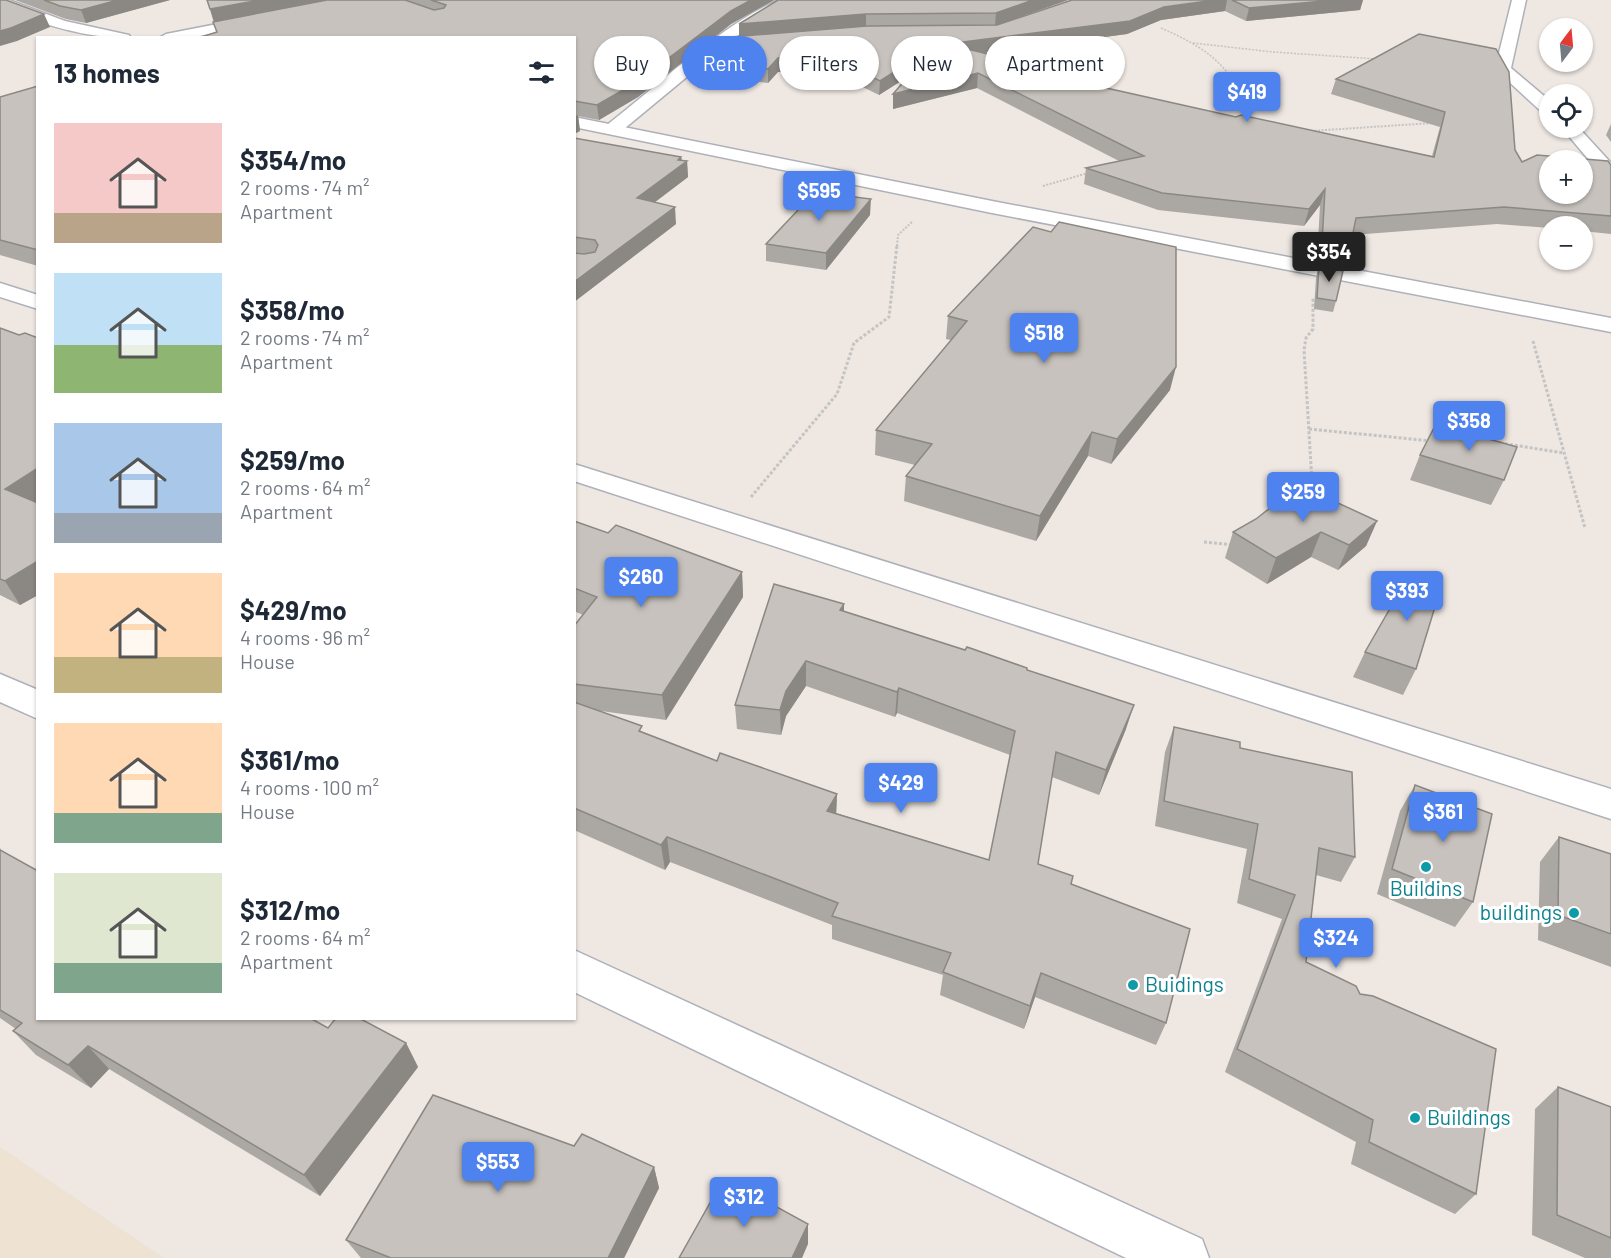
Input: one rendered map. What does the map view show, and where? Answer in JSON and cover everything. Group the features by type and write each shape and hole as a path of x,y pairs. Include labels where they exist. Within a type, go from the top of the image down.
{"street":[{"path":"730,36 759,14 789,0"},
{"path":"1520,0 1503,69 1539,100"},
{"path":"0,1 64,25 115,36"},
{"path":"175,36 276,16"},
{"path":"613,129 682,74"},
{"path":"576,122 941,197 1611,326"},
{"path":"1579,138 1611,174"},
{"path":"0,290 36,301"},
{"path":"576,473 1611,804"},
{"path":"0,687 36,705"},
{"path":"576,971 1183,1258"}],"path":[{"path":"1161,28 1193,42 1210,54 1233,77 1243,99 1245,121"},
{"path":"1193,42 1273,52 1380,60"},
{"path":"1308,132 1441,123"},
{"path":"992,207 1009,197 1089,173"},
{"path":"730,522 837,394 854,344 890,316 898,235 941,197"},
{"path":"1295,496 1312,482 1304,350 1306,338 1313,329 1314,308 1310,267"},
{"path":"1524,309 1585,528"},
{"path":"1309,429 1438,441"},
{"path":"1496,443 1564,453"},
{"path":"1204,542 1235,545"}],"shaded area":[{"path":"0,1147 164,1258 0,1258"}],"building":[{"path":"0,0 6,0 44,14 0,31"},
{"path":"44,0 118,0 81,10"},
{"path":"207,0 261,0 210,9"},
{"path":"327,0 405,0 434,10 444,8 446,5 431,0 751,0 731,11 698,36 682,36 682,48 670,57 670,36 594,36 594,90 623,90 597,105 576,101 576,36 204,36 217,32 213,22"},
{"path":"778,0 1033,0 996,13 866,14 739,24"},
{"path":"1072,0 1215,0 1164,7 1130,21 1011,36 985,36 985,39 973,41 973,36 891,36 891,74 880,81 879,36 779,36 779,58 768,69 767,36 744,36 867,26 997,25"},
{"path":"1232,0 1334,0 1249,8"},
{"path":"1419,34 1496,49 1509,72 1515,150 1522,162 1539,155 1539,204 1593,204 1593,160 1608,161 1611,165 1611,216 1504,207 1356,218 1350,248 1322,243 1325,189 1309,209 1162,193 1086,168 1144,156 1012,90 1115,90 1434,157 1445,112 1336,79"},
{"path":"973,50 985,53 985,76 978,73 973,74"},
{"path":"36,87 36,249 0,240 0,97"},
{"path":"896,90 909,90 893,94"},
{"path":"576,138 681,157 678,160 687,161 637,198 675,207 576,281 576,253 595,252 598,245 595,240 576,237"},
{"path":"815,192 871,199 826,253 766,244"},
{"path":"1059,222 1176,247 1176,367 1117,439 1092,432 1040,516 906,476 932,444 876,430 967,321 948,316 1033,227 1051,232"},
{"path":"1319,266 1343,271 1336,301 1317,298"},
{"path":"0,328 19,335 25,333 36,337 36,469 5,489 36,502 36,562 5,581 0,579"},
{"path":"1436,424 1517,447 1504,480 1420,455"},
{"path":"1299,485 1377,521 1349,545 1321,532 1276,558 1233,532 1256,519"},
{"path":"576,522 608,533 616,525 742,572 662,695 576,684 576,623 597,597 576,589"},
{"path":"1411,572 1442,584 1416,669 1365,652"},
{"path":"774,584 844,604 840,610 965,650 967,647 1027,668 1027,670 1134,705 1106,770 1056,752 1038,864 1073,876 1071,884 1190,929 1166,1023 1041,973 1030,1006 943,972 951,953 832,916 838,903 667,837 661,845 576,809 576,703 642,726 639,731 717,761 720,753 837,794 827,811 989,860 1015,731 899,688 897,692 806,661 786,691 780,710 735,705"},
{"path":"1174,727 1240,742 1240,748 1352,772 1355,857 1319,848 1306,962 1356,986 1360,994 1373,996 1496,1049 1476,1194 1369,1142 1373,1120 1237,1049 1295,895 1249,879 1258,824 1164,801"},
{"path":"1415,785 1492,814 1473,902 1392,869"},
{"path":"1559,837 1611,854 1611,934 1558,915"},
{"path":"0,850 36,870 36,1020 314,1020 328,1028 334,1020 363,1020 406,1043 304,1175 88,1046 68,1065 13,1031 22,1023 0,1010"},
{"path":"1558,1087 1611,1107 1611,1238 1557,1215"},
{"path":"433,1095 574,1146 582,1134 654,1167 608,1258 391,1258 346,1240"},
{"path":"724,1178 808,1224 792,1258 679,1258"}],"place":[{"name":"Buildins","path":"1426,867"},
{"name":"buildings","path":"1574,913"},
{"name":"Buidings","path":"1133,985"},
{"name":"Buildings","path":"1415,1118"}]}
